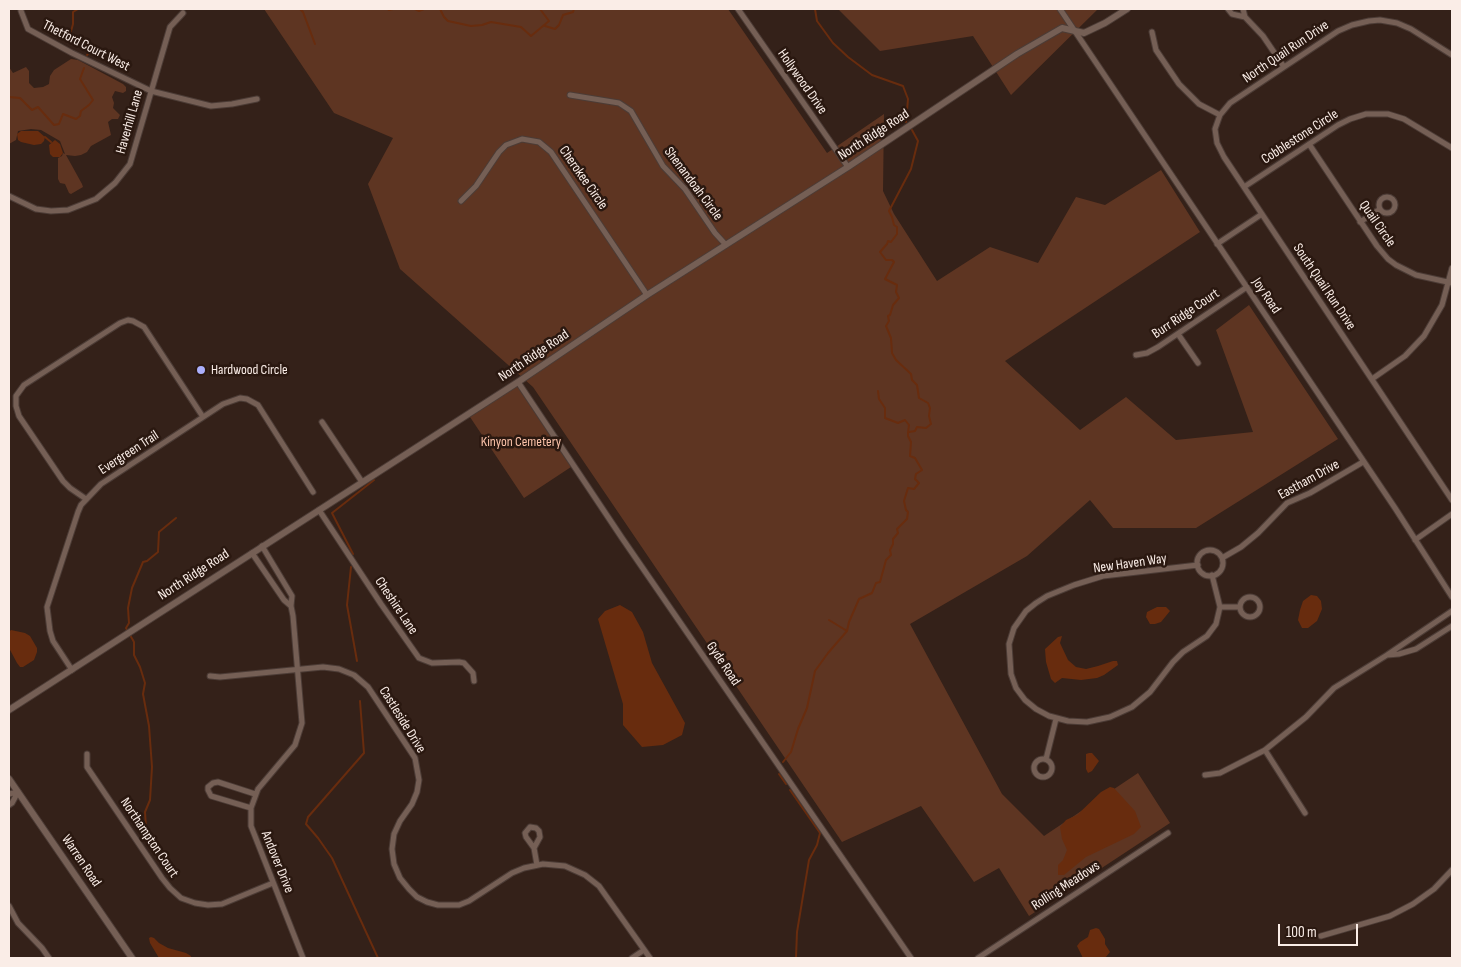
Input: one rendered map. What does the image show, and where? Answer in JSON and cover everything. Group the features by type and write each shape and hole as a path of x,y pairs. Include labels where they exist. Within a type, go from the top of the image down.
{"street":[{"name":"Hollywood Drive","path":"738,9 848,167"},
{"name":"Joy Road","path":"1060,9 1452,597"},
{"name":"North Ridge Road","path":"9,710 518,382 647,296 848,167 1017,54 1062,28 1075,32 1084,32 1094,29 1127,9"},
{"path":"1228,9 1232,14 1245,17"},
{"path":"1243,9 1245,17 1263,36 1284,67"},
{"name":"Thetford Court West","path":"21,11 28,29 151,92 211,106 257,99"},
{"name":"Haverhill Lane","path":"9,196 26,205 51,211 76,208 96,199 115,183 130,164 170,27 183,13"},
{"name":"North Quail Run Drive","path":"1220,115 1230,103 1344,28 1369,21 1388,21 1403,26 1452,56"},
{"path":"1152,32 1156,50 1186,93 1199,104 1220,115"},
{"name":"Shenandoah Circle","path":"570,95 619,103 630,111 663,166 685,189 715,233 726,245"},
{"name":"Cobblestone Circle","path":"1244,187 1350,119 1366,114 1396,116 1410,121 1452,148"},
{"name":"South Quail Run Drive","path":"1220,115 1215,129 1217,144 1452,500"},
{"name":"Cherokee Circle","path":"461,201 476,186 499,152 506,145 522,139 539,142 551,152 647,296"},
{"name":"Quail Circle","path":"1309,144 1380,251 1396,266 1416,275 1451,283"},
{"path":"1360,222 1380,209"},
{"path":"1217,244 1262,214"},
{"path":"1372,379 1405,356 1424,336 1439,312 1451,283 1452,268"},
{"name":"Burr Ridge Court","path":"1136,355 1147,353 1247,287"},
{"path":"86,499 63,481 19,416 16,396 24,385 120,323 133,321 144,328 204,417"},
{"path":"1178,334 1198,363"},
{"name":"Gyde Road","path":"518,382 617,531 911,958"},
{"name":"Evergreen Trail","path":"72,670 53,641 47,607 78,512 86,499 101,484 229,401 240,398 252,401 258,405 313,492"},
{"path":"322,422 362,482"},
{"name":"Eastham Drive","path":"1222,558 1241,547 1258,533 1286,503 1310,493 1363,462"},
{"name":"Cheshire Lane","path":"319,510 352,562 419,658 432,663 464,663 473,673 474,681"},
{"path":"1415,540 1452,514"},
{"name":"Andover Drive","path":"262,546 292,596 291,606 294,616 302,723 295,745 255,794 250,818 252,832 303,958"},
{"path":"1209,550 1219,553 1222,558 1223,562 1220,571 1212,575 1203,573 1198,565 1200,555 1209,550"},
{"path":"252,553 284,600 291,606"},
{"name":"New Haven Way","path":"1056,719 1036,709 1025,700 1016,688 1011,674 1009,644 1014,628 1026,611 1048,596 1103,576 1198,565"},
{"path":"1046,759 1056,719 1087,722 1110,717 1132,707 1150,692 1178,657 1207,636 1216,624 1220,607 1212,575"},
{"path":"1220,607 1240,608"},
{"path":"1205,775 1220,773 1265,750 1306,717 1334,688 1452,611"},
{"path":"1387,655 1416,650 1452,626"},
{"name":"Castleside Drive","path":"210,676 220,677 331,667 347,672 362,681 368,687 415,758 419,780 417,792 394,834 392,849 394,864 400,878 417,897 438,905 459,905 474,898 512,873 537,864 565,866 579,871 592,880 606,894 650,958"},
{"path":"1265,750 1305,813"},
{"name":"Northampton Court","path":"86,754 87,767 92,775 162,878 182,898 208,905 222,904 273,883"},
{"name":"Warren Road","path":"9,779 132,958"},
{"path":"251,808 211,796 208,787 218,782 255,794"},
{"path":"9,794 18,792"},
{"path":"9,805 18,792"},
{"name":"Rolling Meadows","path":"978,958 1168,834"},
{"path":"534,848 537,864"},
{"path":"1321,936 1390,916 1413,904 1434,889 1452,870"},
{"path":"9,906 18,924 42,948 48,958"},
{"path":"632,958 644,950"}],"green space":[{"path":"264,9 728,9 827,153 884,114 883,191 894,214 937,281 990,247 1038,263 1076,197 1105,205 1161,170 1200,232 1005,361 1080,430 1126,397 1176,440 1253,432 1216,330 1249,305 1338,439 1196,528 1113,528 1090,500 1027,556 910,624 1002,794 1044,836 1138,773 1170,823 1029,916 999,868 974,882 921,806 842,842 533,387 400,269 368,184 393,138 334,113"},
{"path":"838,9 1098,9 1011,95 973,36 880,51"},
{"path":"71,59 78,60 123,84 126,87 126,91 123,93 115,91 112,97 113,108 120,115 118,119 112,119 108,122 111,135 91,146 87,152 81,155 66,155 83,187 71,194 65,184 60,183 58,179 58,158 63,153 65,154 60,141 41,130 31,129 18,131 16,140 9,144 9,67 13,73 26,67 29,71 29,83 34,88 43,87 49,84 50,76 54,70"},
{"name":"Kinyon Cemetery","path":"517,386 571,467 524,498 470,417"}],"shaded area":[{"path":"21,131 38,131 45,137 44,141 41,144 34,145 21,142 18,140 17,134"},
{"path":"55,140 60,144 63,153 60,157 53,157 50,154 49,145"},
{"path":"1311,595 1317,596 1321,601 1322,609 1317,621 1308,628 1302,628 1298,620 1300,610 1303,601"},
{"path":"620,605 632,612 643,632 652,663 685,723 682,735 663,745 642,747 623,725 623,704 598,619 605,611"},
{"path":"1157,607 1166,607 1170,611 1161,622 1150,624 1146,617 1147,612"},
{"path":"11,630 30,636 37,648 34,660 23,667 20,667 17,663 9,648 9,632"},
{"path":"1062,636 1060,643 1068,660 1076,667 1086,669 1113,661 1117,661 1118,665 1097,678 1081,680 1062,678 1055,683 1051,679 1046,662 1045,649 1058,637"},
{"path":"1092,753 1099,761 1092,771 1088,773 1086,769 1086,754"},
{"path":"1110,787 1114,788 1135,811 1141,827 1134,834 1086,857 1064,875 1058,875 1058,865 1063,860 1067,850 1062,839 1060,827 1066,820 1077,815 1101,792"},
{"path":"1099,929 1105,939 1105,944 1110,952 1105,958 1083,958 1077,946 1088,937 1090,930"},
{"path":"151,937 168,948 186,953 191,958 159,958 150,943 149,938"}],"waterway":[{"path":"78,9 73,12 73,24 70,35 76,42 89,50 87,55"},
{"path":"300,9 303,12 315,44"},
{"path":"388,9 393,9"},
{"path":"415,9 419,11 424,9"},
{"path":"440,9 448,21 471,26 491,22 521,27 531,36 549,21 540,9"},
{"path":"545,26 555,29 563,15 573,12 574,9"},
{"path":"815,9 817,21 833,43 848,57 872,75 903,86 908,99 906,122"},
{"path":"9,97 20,98 32,110 38,107 54,125 59,124 63,114 76,119 80,116 81,111 93,100 80,79 84,68"},
{"path":"909,432 915,431 917,427 926,428 931,424 930,408 928,403 919,398 917,385 912,380 911,374 896,360 892,353 891,338 886,326 893,305 899,298 896,292 897,285 885,279 894,262 886,260 880,252 888,241 891,242 897,234 897,227 894,225 889,211 911,169 918,141 912,130"},
{"path":"45,137 51,142"},
{"path":"878,391 879,399 885,408 885,418 898,423 905,420 909,425 908,433"},
{"path":"783,762 791,752 807,708 815,671 847,631 859,599 872,593 876,583 880,582 886,560 891,555 890,550 893,539 898,533 897,529 907,519 908,512 904,501 908,488 914,489 919,483 915,479 916,474 922,470 915,458 910,456 911,442 908,433"},
{"path":"353,554 332,513 374,480"},
{"path":"146,827 145,812 150,800 152,767 149,726 143,694 145,683 134,655 134,642 126,628 129,623 128,608 132,588 143,562 158,552 159,532 176,518"},
{"path":"351,567 347,605 357,661"},
{"path":"829,620 847,631"},
{"path":"360,701 364,753 308,817 306,824 332,858 378,958"},
{"path":"779,774 786,784"},
{"path":"790,790 820,833 817,845 809,860 797,932 796,958"}],"place":[{"name":"Hardwood Circle","path":"201,370"}]}
